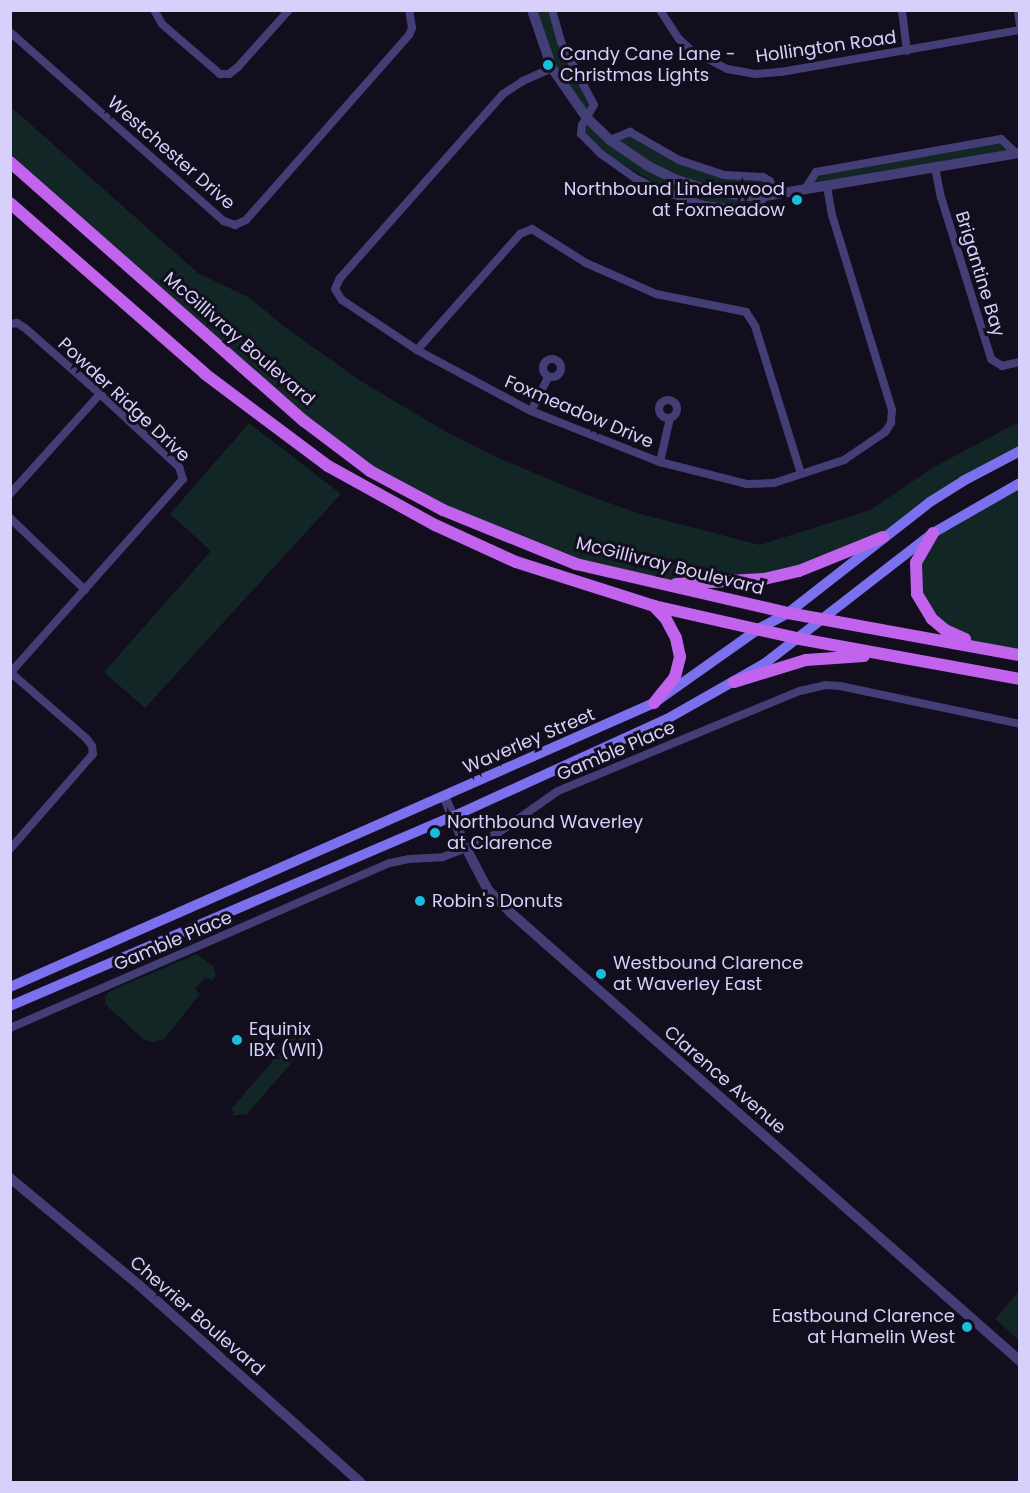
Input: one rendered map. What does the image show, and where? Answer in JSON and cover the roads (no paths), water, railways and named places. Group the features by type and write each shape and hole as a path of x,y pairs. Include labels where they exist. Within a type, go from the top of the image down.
{"main road":[{"name":"McGillivray Boulevard","path":"10,162 304,421 370,471 443,510 576,564 788,613 826,618 1016,654"},
{"name":"McGillivray Boulevard","path":"10,203 205,374 328,466 435,525 516,562 654,606 760,628 800,639 1020,679"},
{"name":"Waverley Street","path":"10,987 654,703 760,628 788,613 883,537 963,481 1020,451"},
{"name":"Waverley Street","path":"10,1006 452,817 667,719 734,682 800,639 933,533 1020,483"},
{"path":"933,533 921,551 915,568 914,583 922,607 932,619 957,637 1016,654"},
{"path":"660,584 764,579 808,567 883,537"},
{"path":"654,606 666,619 676,638 680,657 675,677 654,703"},
{"path":"734,682 806,660 892,656"}],"street":[{"path":"154,10 162,24 220,74 229,74 238,67 288,10"},
{"name":"Westchester Drive","path":"10,32 224,221 235,225 246,220 409,35 412,28 409,10"},
{"path":"532,10 552,68 586,117 610,140 648,166 677,180 708,190 741,196 769,195 1018,153"},
{"path":"552,10 561,42 592,95 594,105 582,125 584,139 635,178 657,189 704,205 750,211 756,210 769,195 770,181 763,177 724,175 679,160 630,132 610,140"},
{"name":"Hollington Road","path":"660,10 679,39 692,51 708,61 742,73 781,72 907,51 1020,28"},
{"path":"1018,10 1020,28"},
{"path":"902,11 907,51"},
{"name":"Foxmeadow Drive","path":"552,68 523,81 503,94 336,283 335,289 342,300 417,350 531,411 660,462 747,484 774,483 844,460 885,432 891,423 892,410 832,215 827,186"},
{"path":"805,189 816,172 1001,139 1018,153"},
{"name":"Brigantine Bay","path":"935,167 941,197 991,359 1002,366 1020,362"},
{"path":"417,350 520,234 532,229 586,263 647,290 707,306 746,312 755,326 801,474"},
{"name":"Powder Ridge Drive","path":"10,324 16,323 25,328 100,394 179,467 183,479 86,590"},
{"path":"531,411 548,377"},
{"path":"10,495 100,394"},
{"path":"660,462 670,418"},
{"path":"10,518 86,590 11,672 86,738 92,746 93,754 10,849"},
{"name":"Gamble Place","path":"10,1028 390,863 409,859 443,857 466,848 498,833 558,791 812,688 840,686 1020,724"},
{"name":"Clarence Avenue","path":"444,796 466,848 488,890 511,913 1020,1362"},
{"name":"Chevrier Boulevard","path":"10,1178 140,1286 358,1482"}],"place":[{"name":"Candy Cane Lane - Christmas Lights","path":"548,65"},
{"name":"Northbound Lindenwood at Foxmeadow","path":"797,200"},
{"name":"Northbound Waverley at Clarence","path":"435,833"},
{"name":"Robin's Donuts","path":"420,901"},
{"name":"Westbound Clarence at Waverley East","path":"601,974"},
{"name":"Equinix IBX (WI1)","path":"237,1040"},
{"name":"Eastbound Clarence at Hamelin West","path":"967,1327"}]}
